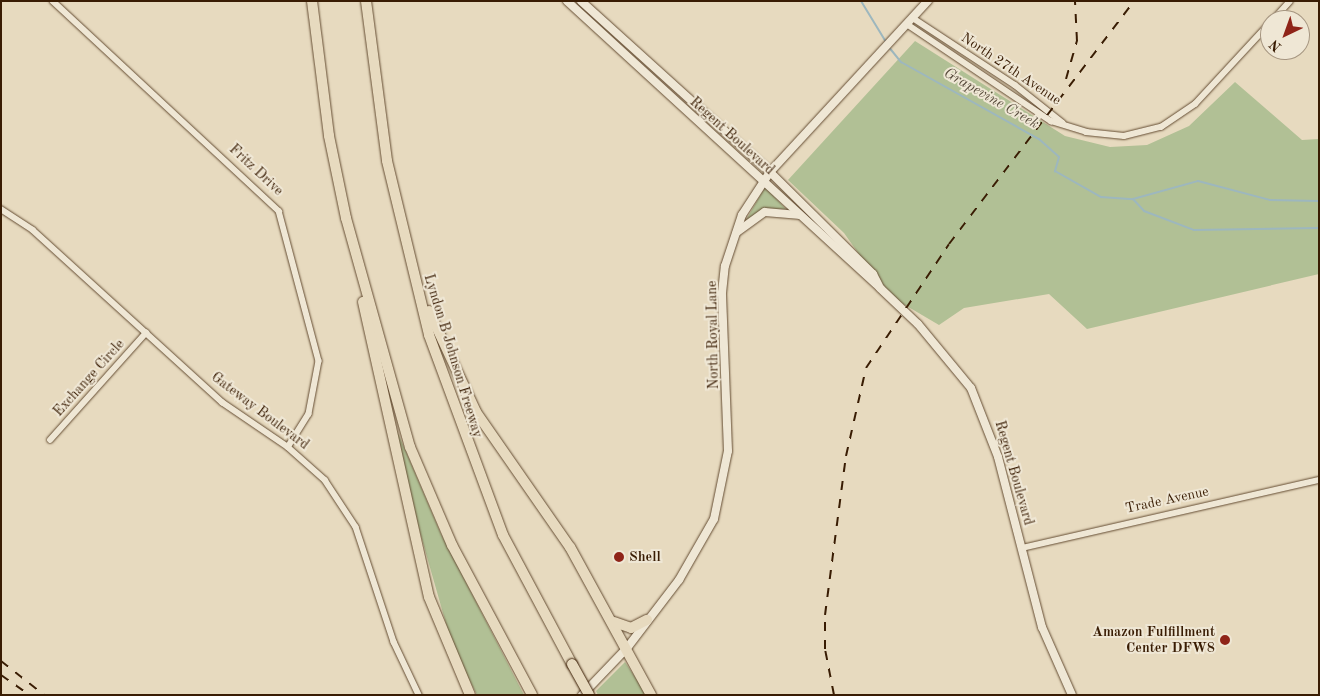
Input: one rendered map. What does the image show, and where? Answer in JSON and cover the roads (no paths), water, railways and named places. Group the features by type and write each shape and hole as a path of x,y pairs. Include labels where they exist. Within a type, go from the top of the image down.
{"highway":[{"name":"Lyndon B Johnson Freeway","path":"366,1 373,70 399,220 429,335 482,488 526,580 589,695"},
{"path":"312,4 346,218 429,597 470,695"},
{"path":"346,218 410,447 452,545 532,695"},
{"path":"399,220 455,374 485,426 570,547 611,618 651,695"},
{"path":"611,618 624,628 647,620"}],"street":[{"name":"Fritz Drive","path":"53,1 279,211 319,361 309,414 288,447"},
{"name":"Regent Boulevard","path":"567,1 918,324 971,388 988,424 1042,627 1072,695"},
{"name":"Regent Boulevard","path":"581,1 770,172 873,274 880,288"},
{"name":"North Royal Lane","path":"582,695 627,648 678,580 714,519 726,469 722,293 734,235 762,180 928,1"},
{"name":"North 27th Avenue","path":"913,18 1015,85 1063,123"},
{"name":"North 27th Avenue","path":"907,24 1051,121 1063,123"},
{"path":"1063,123 1086,132 1112,136 1161,127 1196,104 1260,34"},
{"path":"1010,93 1015,85"},
{"name":"Gateway Boulevard","path":"1,209 33,230 222,402 288,447 324,480 356,527 394,642 419,695"},
{"path":"734,235 765,212 800,216"},
{"name":"Exchange Circle","path":"50,440 146,333"},
{"name":"Trade Avenue","path":"1022,548 1319,480"}],"waterway":[{"name":"Grapevine Creek","path":"861,1 886,42"},
{"name":"Grapevine Creek","path":"888,46 901,62 1039,139 1059,157 1055,171 1101,197 1133,199 1198,181 1270,200 1319,201"},
{"path":"1133,199 1144,211 1194,230 1319,228"}],"railway":[{"path":"1066,79 1077,41 1075,1"},
{"path":"834,695 825,649 825,615 846,456 866,368 949,244 1134,1"},
{"path":"1,661 44,695"},
{"path":"1,675 30,695"}],"place":[{"name":"Shell","path":"619,557"},
{"name":"Amazon Fulfillment Center DFW8","path":"1225,640"}]}
